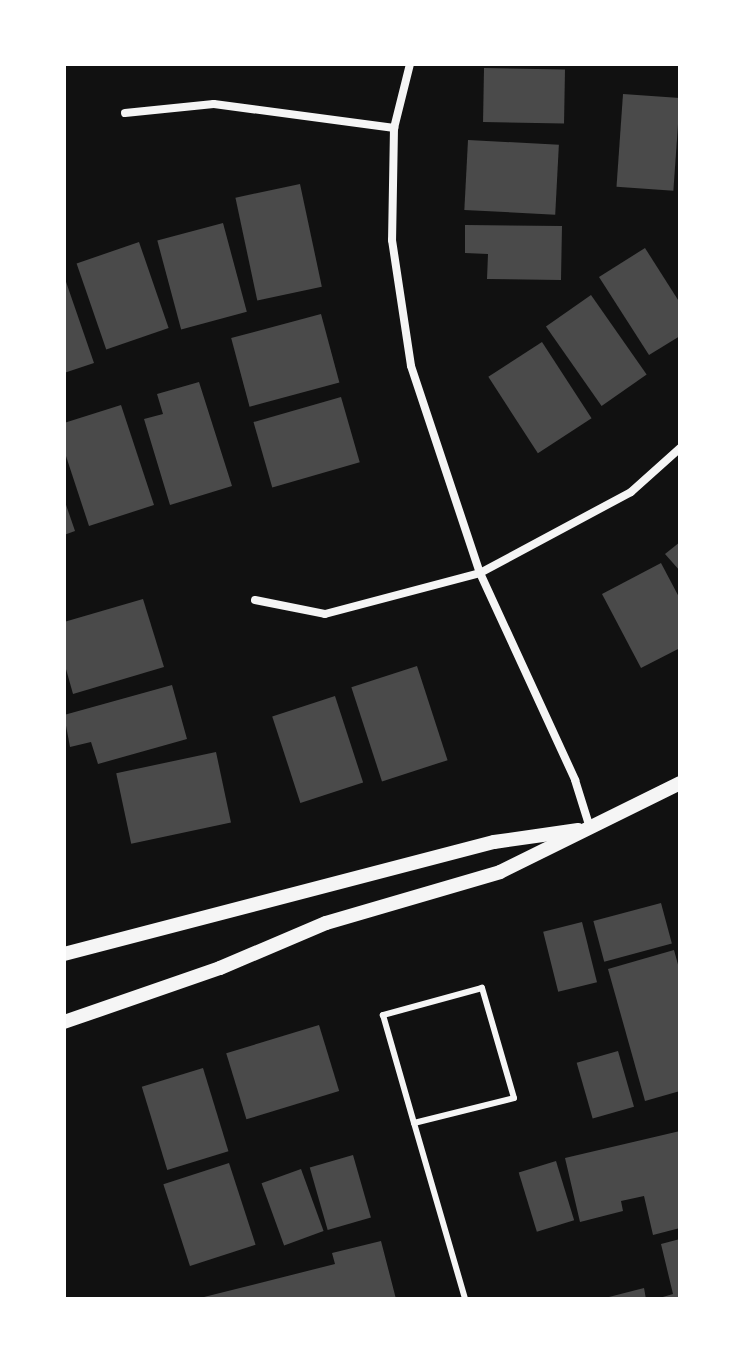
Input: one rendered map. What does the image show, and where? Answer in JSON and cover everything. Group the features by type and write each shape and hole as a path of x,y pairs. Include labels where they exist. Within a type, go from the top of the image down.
{"street":[{"path":"410,64 394,128 392,240 411,366 480,573 575,780 590,828"},
{"path":"125,113 214,104 394,128"},
{"path":"255,600 325,614 480,573 631,492 680,448"},
{"path":"64,1022 220,968 326,923 500,872 680,783"},
{"path":"64,954 494,842 590,828"}],"lane":[{"path":"414,1123 514,1098 482,988 383,1015 414,1123 465,1299"}],"building":[{"path":"484,68 565,69 564,123 483,122"},
{"path":"623,94 680,98 673,191 617,187"},
{"path":"468,140 559,145 555,215 464,210"},
{"path":"300,184 322,287 257,300 235,198"},
{"path":"223,223 247,312 181,329 157,241"},
{"path":"465,225 562,226 561,280 487,279 488,254 465,253"},
{"path":"139,242 169,328 106,350 77,263"},
{"path":"645,248 680,303 680,336 649,355 599,277"},
{"path":"64,276 94,363 64,373"},
{"path":"591,295 647,374 602,406 546,327"},
{"path":"321,314 339,383 250,407 231,338"},
{"path":"542,342 592,418 538,453 488,377"},
{"path":"199,382 232,486 170,505 144,419 163,414 157,394"},
{"path":"341,397 360,462 272,487 254,422"},
{"path":"121,405 154,505 89,526 64,450 64,423"},
{"path":"64,499 75,531 64,535"},
{"path":"680,542 680,571 665,554"},
{"path":"661,563 680,599 680,648 641,668 602,594"},
{"path":"143,599 164,667 73,694 64,662 64,622"},
{"path":"417,666 448,760 382,781 351,687"},
{"path":"172,685 187,739 98,764 91,742 70,747 64,715"},
{"path":"335,696 363,783 300,803 272,716"},
{"path":"216,752 231,822 131,844 116,773"},
{"path":"661,903 672,944 604,962 593,921"},
{"path":"582,922 597,982 558,992 543,932"},
{"path":"674,950 680,972 680,1091 645,1101 608,969"},
{"path":"319,1025 339,1091 246,1119 226,1053"},
{"path":"618,1051 634,1107 593,1119 577,1063"},
{"path":"203,1068 228,1151 167,1170 142,1087"},
{"path":"680,1131 680,1228 653,1235 644,1196 621,1201 623,1211 580,1222 565,1158"},
{"path":"353,1155 371,1217 328,1230 310,1167"},
{"path":"556,1161 574,1220 537,1232 519,1172"},
{"path":"229,1163 256,1245 190,1266 163,1184"},
{"path":"301,1169 324,1231 284,1245 262,1183"},
{"path":"680,1239 680,1299 656,1299 673,1294 661,1244"},
{"path":"381,1241 396,1299 196,1299 335,1264 332,1253"},
{"path":"644,1288 646,1299 605,1299 605,1298"}]}
